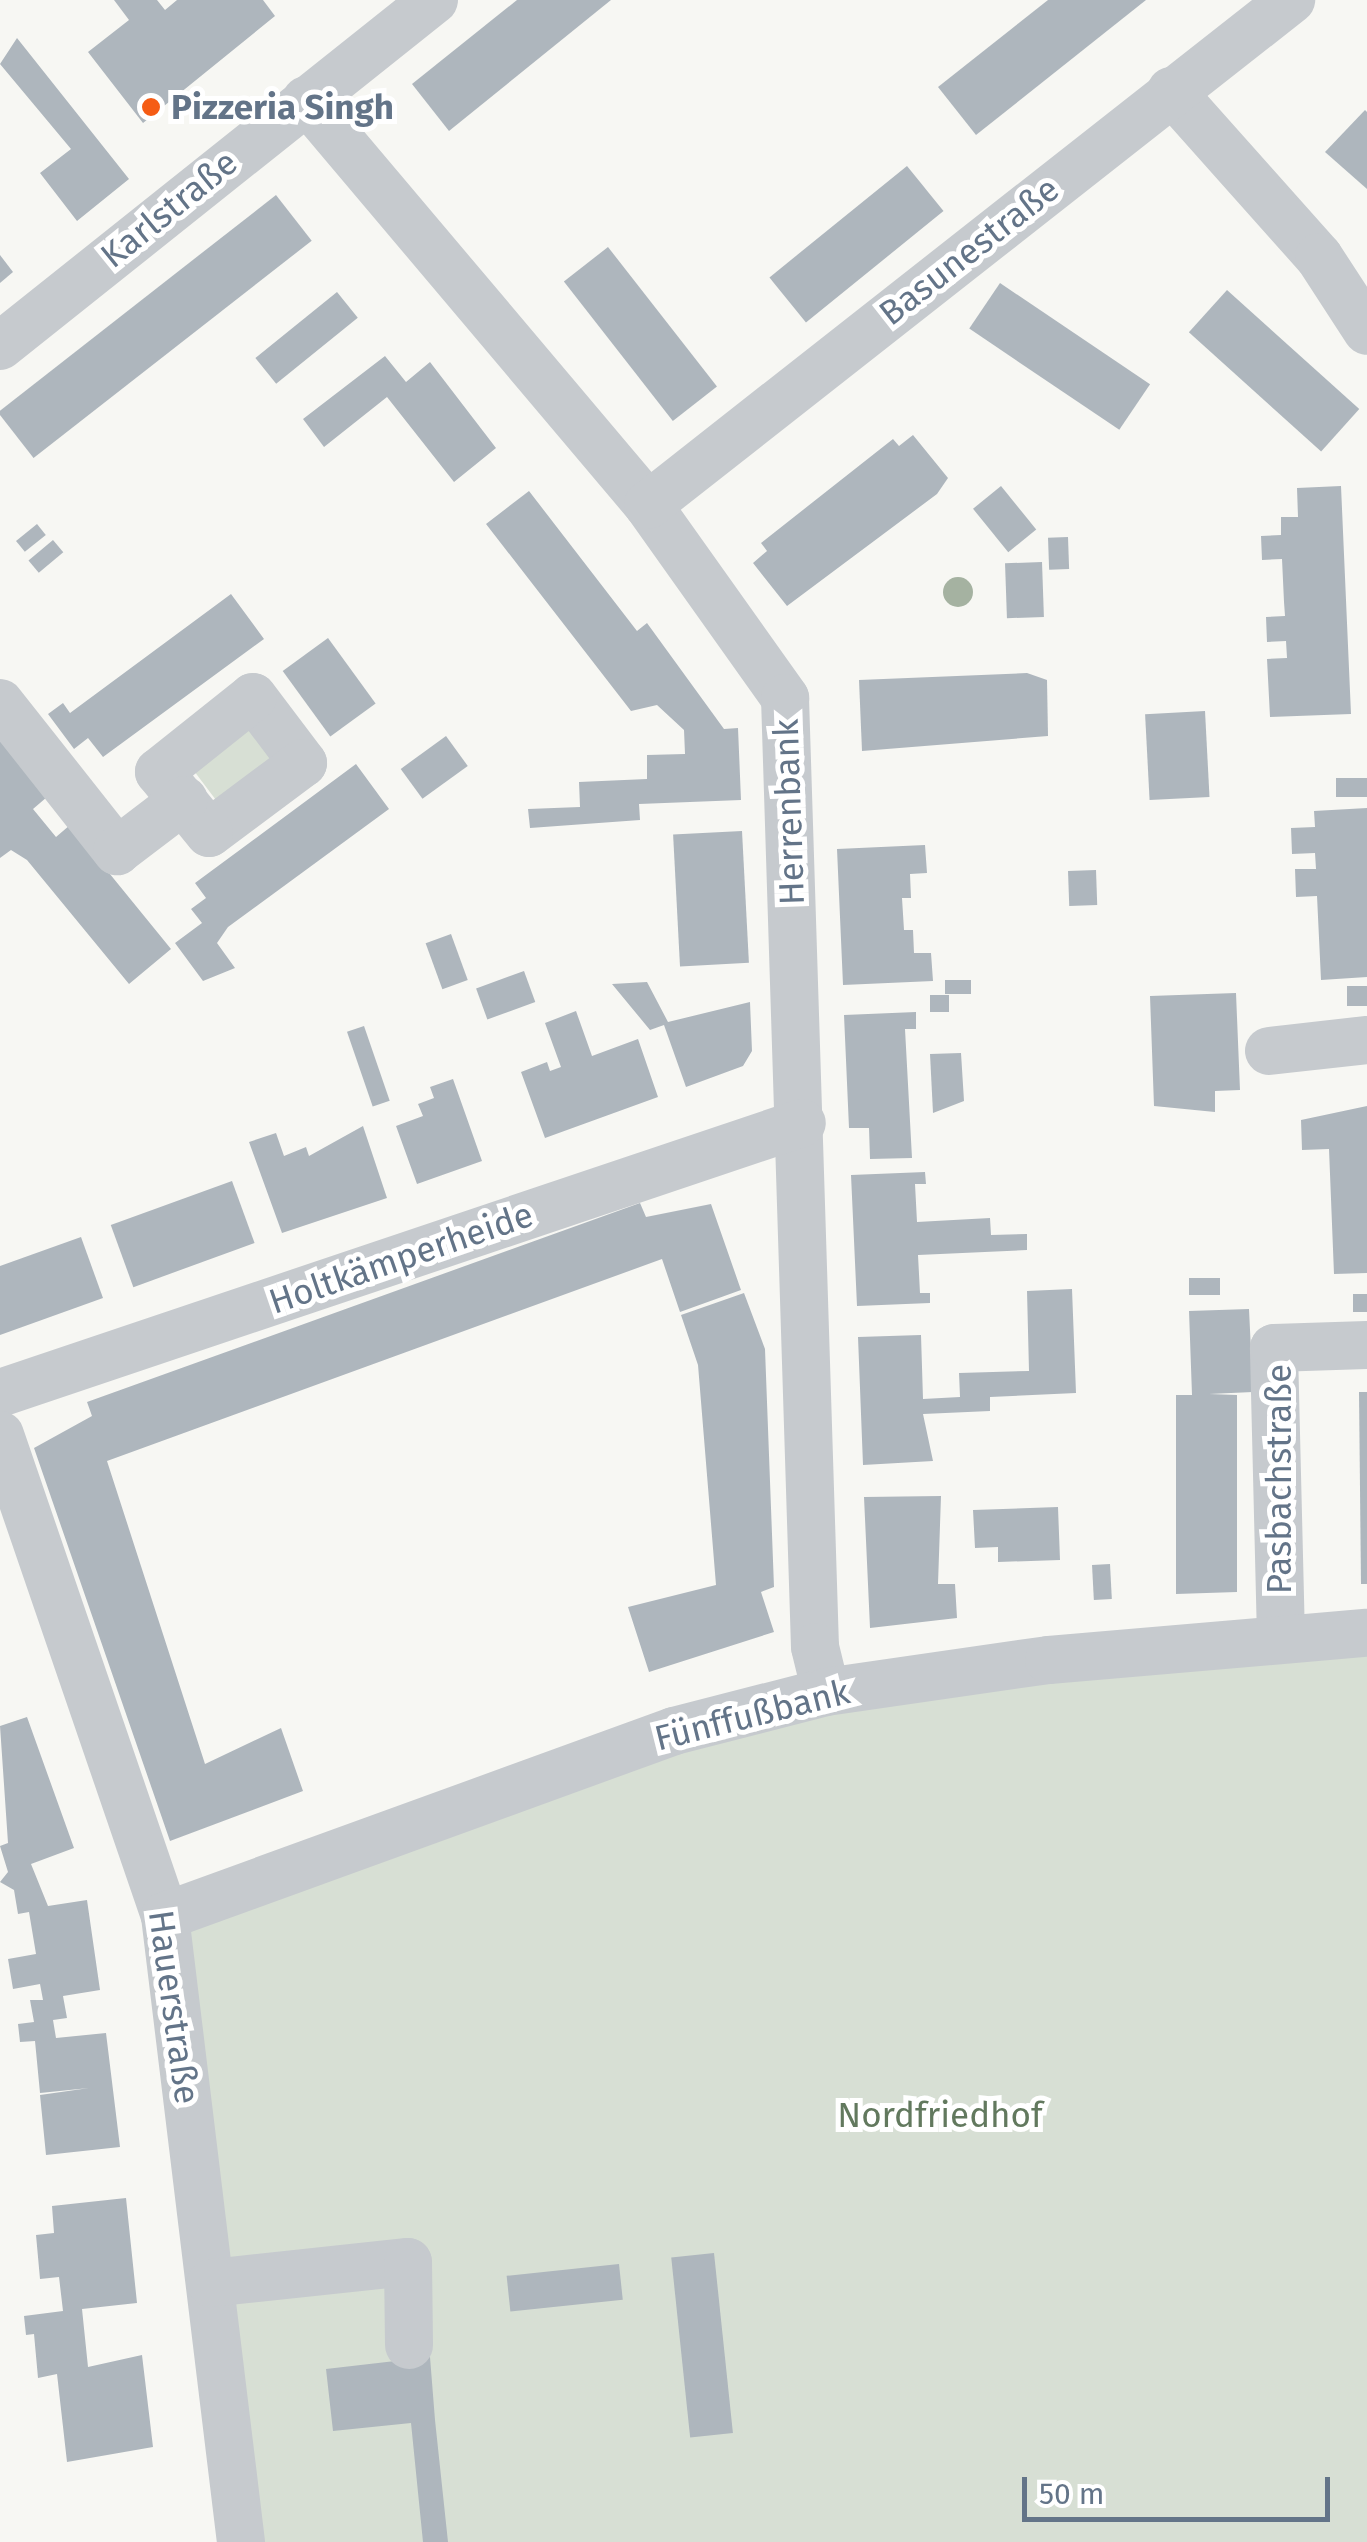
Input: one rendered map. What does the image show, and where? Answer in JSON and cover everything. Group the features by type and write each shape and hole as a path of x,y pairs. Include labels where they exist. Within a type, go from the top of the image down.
{"street":[{"name":"Karlstraße","path":"0,346 434,0"},
{"name":"Basunestraße","path":"648,505 1291,0"},
{"path":"1171,91 1319,258 1367,331"},
{"name":"Herrenbank","path":"306,100 648,505 785,698 802,1123 815,1647 826,1692"},
{"path":"0,704 117,851 184,800"},
{"path":"1268,1051 1367,1040"},
{"name":"Holtkämperheide","path":"0,1393 802,1123"},
{"name":"Pasbachstraße","path":"1281,1638 1274,1348 1367,1345"},
{"name":"Hauerstraße","path":"0,1435 165,1916 241,2542"},
{"name":"Fünffußbank","path":"165,1916 674,1731 826,1692 1281,1638 1367,1633"},
{"path":"211,2283 408,2262 409,2345"}],"green space":[{"path":"252,710 288,757 221,807 186,760"},
{"name":"Nordfriedhof","path":"1367,1642 1367,2542 254,2542 167,1918 824,1700"}],"building":[{"path":"114,0 157,0 165,10 177,0 263,0 275,16 143,123 88,52 129,20"},
{"path":"517,0 611,0 449,131 412,84"},
{"path":"1048,0 1146,0 976,135 938,87"},
{"path":"17,38 129,179 77,221 40,173 71,149 0,64"},
{"path":"1367,112 1367,189 1325,152"},
{"path":"907,166 944,211 806,322 769,277"},
{"path":"276,195 312,241 34,458 0,411"},
{"path":"608,247 717,386 673,421 564,281"},
{"path":"0,255 13,272 0,283"},
{"path":"1000,283 1150,384 1119,430 969,329"},
{"path":"1227,290 1359,409 1321,451 1189,332"},
{"path":"337,292 358,318 276,384 255,358"},
{"path":"385,356 406,382 430,362 496,448 454,482 387,397 324,447 303,419"},
{"path":"913,435 948,478 937,494 787,606 753,563 767,551 761,543 893,439 899,446"},
{"path":"1001,486 1036,530 1008,552 973,509"},
{"path":"1341,486 1351,714 1270,717 1267,659 1287,658 1286,641 1267,642 1266,617 1285,616 1282,559 1262,560 1261,536 1281,535 1281,517 1298,517 1297,488"},
{"path":"529,491 637,631 647,623 724,729 738,728 741,800 639,804 640,820 530,828 528,809 580,807 579,782 647,779 647,755 685,754 684,730 657,705 631,711 486,524"},
{"path":"37,524 46,535 25,552 16,541"},
{"path":"1068,537 1069,569 1049,570 1048,538"},
{"path":"53,540 63,552 39,573 28,561"},
{"path":"1042,562 1044,617 1007,618 1005,563"},
{"path":"231,594 264,639 103,757 88,738 74,749 48,714 63,703 70,713"},
{"path":"328,638 376,704 330,736 283,671"},
{"path":"1027,673 1047,680 1048,736 862,751 859,680"},
{"path":"1205,711 1210,797 1150,800 1145,714"},
{"path":"446,736 468,766 422,799 401,769"},
{"path":"0,740 47,797 33,809 56,837 70,825 171,949 129,984 27,860 11,850 0,858"},
{"path":"356,764 389,809 228,927 217,943 235,968 203,981 175,943 202,923 191,909 206,898 195,883"},
{"path":"1336,778 1367,778 1367,797 1336,797"},
{"path":"1367,808 1367,977 1321,980 1317,896 1296,897 1295,869 1316,869 1315,853 1292,854 1291,828 1315,827 1314,811"},
{"path":"742,831 749,963 680,966 673,835"},
{"path":"925,845 927,873 910,874 911,898 902,898 904,930 913,930 914,953 931,953 933,981 843,985 837,849"},
{"path":"1096,870 1097,905 1069,906 1068,871"},
{"path":"451,934 468,980 442,989 426,943"},
{"path":"524,971 535,1002 487,1019 476,988"},
{"path":"945,980 971,980 971,994 945,994"},
{"path":"647,982 668,1022 750,1002 752,1051 743,1066 686,1087 664,1025 650,1030 612,984"},
{"path":"1347,986 1367,986 1367,1006 1347,1006"},
{"path":"1236,993 1240,1090 1215,1091 1215,1112 1154,1106 1150,996"},
{"path":"930,995 949,995 949,1012 930,1012"},
{"path":"576,1011 592,1056 638,1039 658,1097 545,1138 521,1072 547,1062 550,1071 561,1067 545,1023"},
{"path":"916,1012 916,1029 905,1029 912,1158 870,1159 869,1128 849,1128 844,1015"},
{"path":"364,1026 390,1101 373,1107 347,1032"},
{"path":"961,1053 964,1101 933,1113 930,1054"},
{"path":"453,1079 482,1161 417,1184 396,1126 423,1116 418,1104 434,1098 430,1087"},
{"path":"1367,1106 1367,1273 1334,1274 1329,1149 1302,1150 1301,1120"},
{"path":"363,1126 387,1198 282,1233 249,1142 276,1133 284,1156 306,1147 309,1156"},
{"path":"925,1172 926,1184 915,1184 917,1222 990,1218 991,1235 1027,1234 1027,1250 918,1255 920,1293 930,1293 930,1303 857,1306 851,1175"},
{"path":"232,1181 255,1243 133,1287 111,1225"},
{"path":"640,1203 646,1217 711,1204 741,1290 680,1312 662,1259 107,1461 205,1764 281,1728 303,1791 170,1841 34,1448 92,1416 87,1402"},
{"path":"81,1237 103,1298 0,1335 0,1266"},
{"path":"1189,1278 1220,1278 1220,1295 1189,1295"},
{"path":"1072,1289 1076,1393 990,1397 990,1411 923,1414 933,1461 863,1465 858,1337 921,1335 923,1399 960,1397 959,1373 1029,1371 1027,1291"},
{"path":"744,1293 765,1349 774,1587 761,1592 774,1632 649,1672 628,1607 716,1585 698,1365 681,1315"},
{"path":"1353,1294 1367,1294 1367,1312 1353,1312"},
{"path":"1249,1309 1253,1392 1209,1394 1237,1395 1237,1592 1176,1594 1176,1395 1192,1395 1189,1311"},
{"path":"1359,1392 1367,1392 1367,1584 1361,1584"},
{"path":"941,1496 938,1584 955,1584 957,1618 870,1628 864,1497"},
{"path":"1058,1507 1060,1560 998,1562 998,1547 975,1548 973,1510"},
{"path":"1110,1564 1112,1599 1094,1600 1092,1565"},
{"path":"27,1717 74,1848 31,1864 48,1906 87,1900 100,1990 63,1996 67,2018 53,2020 56,2038 106,2033 120,2147 46,2155 40,2095 89,2088 40,2093 35,2041 20,2042 18,2024 34,2022 30,2000 43,2000 40,1984 13,1989 8,1959 36,1954 29,1912 18,1914 14,1890 0,1882 8,1872 0,1846 8,1843 0,1726"},
{"path":"126,2198 137,2303 82,2309 88,2367 142,2355 153,2447 67,2462 57,2374 38,2378 34,2334 26,2335 24,2316 63,2311 59,2277 40,2279 36,2235 54,2233 52,2206"},
{"path":"714,2253 733,2433 690,2438 671,2257"},
{"path":"619,2264 623,2300 510,2312 507,2276"},
{"path":"430,2357 448,2542 423,2542 411,2423 333,2431 326,2369"}],"place":[{"name":"Pizzeria Singh","path":"151,107"}]}
